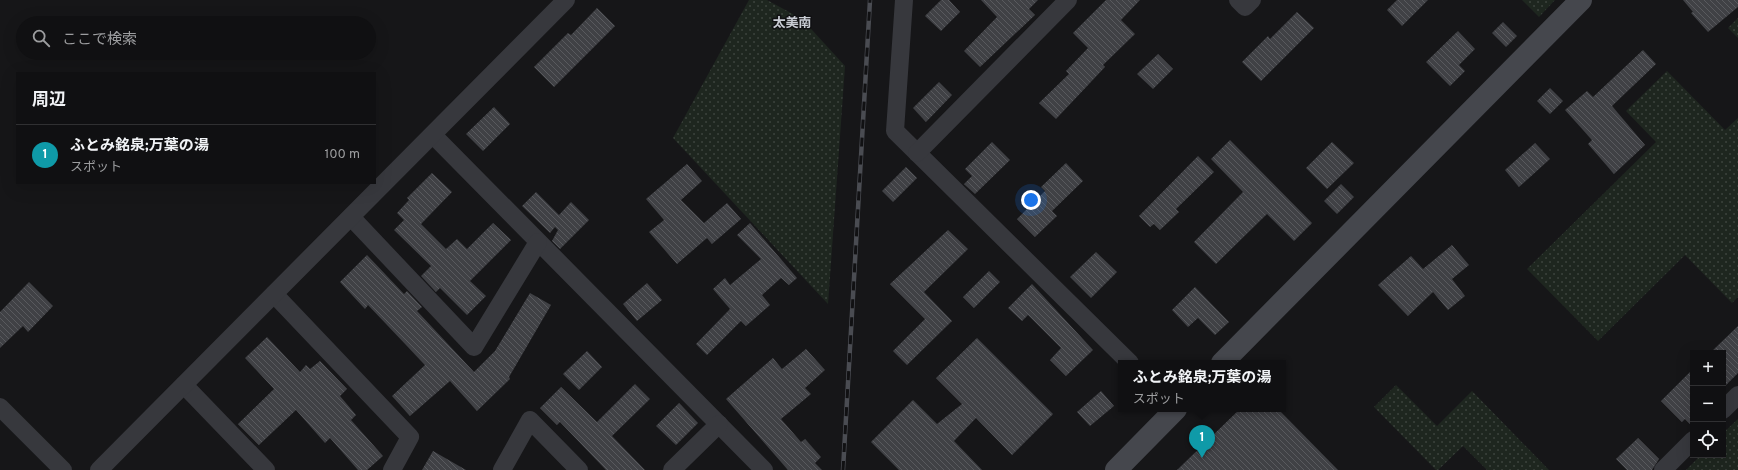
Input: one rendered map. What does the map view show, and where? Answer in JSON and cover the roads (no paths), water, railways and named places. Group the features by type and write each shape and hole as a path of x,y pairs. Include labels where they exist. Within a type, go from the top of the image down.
{"street":[{"path":"100,470 566,0"},
{"path":"904,0 895,131 1127,360"},
{"path":"917,153 1068,0"},
{"path":"1238,0 1245,7 1252,0"},
{"path":"1225,360 1581,0"},
{"path":"433,135 764,470"},
{"path":"351,217 474,347 538,242"},
{"path":"274,294 410,438 392,470"},
{"path":"184,385 266,470"},
{"path":"1726,407 1738,395"},
{"path":"0,407 62,470"},
{"path":"1116,470 1173,412"},
{"path":"502,470 530,420 579,470"},
{"path":"672,470 719,424"},
{"path":"1663,470 1690,443"}],"railway":[{"path":"843,470 870,0"}],"place":[{"name":"ふとみ銘泉;万葉の湯","path":"1202,458"}],"district":[{"name":"太美南","path":"792,24"}]}
